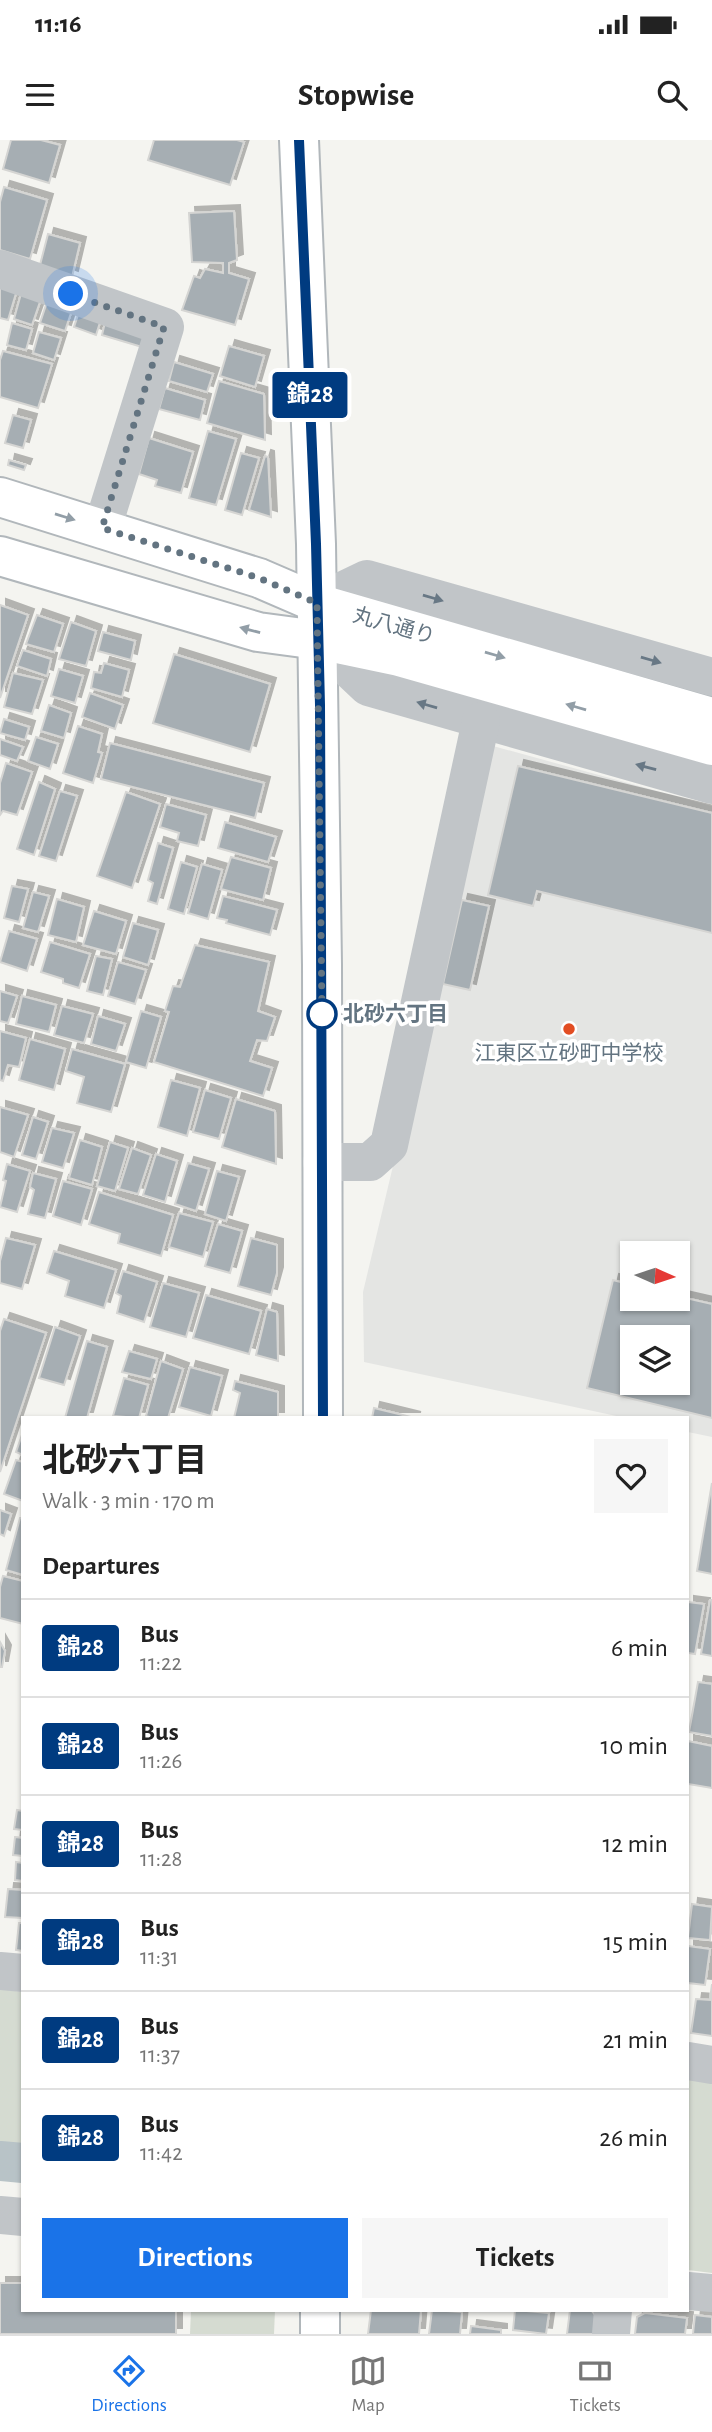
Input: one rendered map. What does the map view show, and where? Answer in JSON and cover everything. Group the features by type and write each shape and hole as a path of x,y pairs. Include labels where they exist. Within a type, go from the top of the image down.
{"main road":[{"path":"299,140 317,622 323,965 323,1416"},
{"name":"丸八通り","path":"0,497 259,578 317,622 712,717"},
{"name":"丸八通り","path":"0,556 258,632 317,622"},
{"name":"丸八通り","path":"402,643 712,746"},
{"path":"320,2312 320,2334"}],"street":[{"path":"0,269 164,327 102,528"},
{"path":"712,677 367,579 317,622 368,687 712,785"},
{"path":"322,1163 370,1162 389,1145 481,721"},
{"path":"0,1970 21,1973"},
{"path":"689,2062 712,2065"},
{"path":"0,2214 21,2217"},
{"path":"689,2291 712,2293"},
{"path":"611,2334 613,2312"}],"shaded area":[{"name":"江東区立砂町中学校","path":"493,746 712,806 712,1437 689,1432 689,1416 616,1416 364,1362 363,1292"},
{"path":"0,1989 21,1992 21,2147 0,2144"},
{"path":"689,2079 712,2083 712,2273 689,2270"},
{"path":"191,2312 275,2312 274,2334 190,2334"}],"building":[{"path":"11,140 41,140 60,145 49,183 3,169"},
{"path":"154,140 244,142 230,185 148,160"},
{"path":"4,187 47,200 30,259 0,250 0,202"},
{"path":"234,211 237,260 229,263 229,273 249,279 235,325 182,310 194,276 200,278 205,269 223,273 223,263 192,262 189,213"},
{"path":"48,234 80,243 72,277 40,265"},
{"path":"0,285 17,290 8,320 0,318"},
{"path":"22,290 42,296 32,325 14,319"},
{"path":"49,296 74,304 65,331 40,323"},
{"path":"81,306 103,313 96,335 74,327"},
{"path":"107,314 149,327 142,347 102,335"},
{"path":"12,323 32,329 26,350 7,345"},
{"path":"39,332 61,338 54,360 33,353"},
{"path":"229,346 264,356 255,387 220,376"},
{"path":"3,351 52,364 38,408 0,397 0,360"},
{"path":"174,362 213,374 207,392 169,381"},
{"path":"219,381 264,394 265,440 207,423"},
{"path":"165,388 205,400 200,420 159,409"},
{"path":"13,415 31,420 23,448 5,443"},
{"path":"208,431 236,439 216,505 189,498"},
{"path":"149,438 193,452 181,493 155,486 157,480 139,474"},
{"path":"241,453 259,458 242,515 225,510"},
{"path":"265,456 268,457 271,517 249,510"},
{"path":"9,460 26,465 24,470 8,465"},
{"path":"0,605 28,615 0,698"},
{"path":"37,615 63,624 54,652 26,644"},
{"path":"71,622 96,631 86,666 59,659"},
{"path":"103,632 135,641 131,660 98,651"},
{"path":"23,650 51,659 47,676 17,666"},
{"path":"174,654 270,684 250,752 153,723"},
{"path":"104,663 129,670 122,697 91,688 94,672 101,673"},
{"path":"59,669 83,676 75,703 51,696"},
{"path":"13,673 43,680 32,714 4,707"},
{"path":"90,693 123,705 115,729 82,717"},
{"path":"49,705 71,713 64,738 41,731"},
{"path":"4,719 29,727 25,740 0,733"},
{"path":"78,726 102,734 98,752 102,753 93,783 63,773"},
{"path":"36,737 58,744 50,769 28,761"},
{"path":"0,739 23,747 17,761 0,755"},
{"path":"110,743 264,783 255,818 101,779"},
{"path":"6,763 32,772 17,815 3,811 0,815 0,783"},
{"path":"518,766 712,813 712,933 537,891 533,906 488,895"},
{"path":"39,782 55,789 34,855 17,849"},
{"path":"60,791 77,796 56,861 39,856"},
{"path":"126,792 160,804 132,888 97,876"},
{"path":"166,804 206,815 198,846 177,841 179,833 160,827"},
{"path":"225,822 276,837 268,862 218,848"},
{"path":"158,843 173,848 157,904 148,901 153,883 148,880"},
{"path":"231,857 271,868 263,900 221,889"},
{"path":"181,862 197,867 184,914 168,909"},
{"path":"202,864 222,870 208,919 188,913"},
{"path":"12,886 28,889 19,922 4,918"},
{"path":"33,892 49,896 38,932 23,928"},
{"path":"223,896 277,910 270,935 217,918"},
{"path":"57,899 84,907 76,942 48,935"},
{"path":"462,900 489,906 470,990 443,984"},
{"path":"94,911 126,921 116,954 83,945"},
{"path":"133,923 158,930 148,965 123,957"},
{"path":"9,931 37,939 27,971 0,962"},
{"path":"50,942 90,954 79,988 41,972"},
{"path":"195,945 269,962 258,1011 275,1017 267,1041 257,1040 250,1061 272,1068 263,1096 154,1062 169,1012 165,1011 173,986 180,987"},
{"path":"96,956 112,959 103,995 87,991"},
{"path":"118,962 146,970 135,1004 108,996"},
{"path":"0,991 17,996 8,1023 0,1021"},
{"path":"22,996 56,1005 49,1032 16,1024"},
{"path":"62,1006 93,1014 84,1043 54,1035"},
{"path":"141,1011 161,1017 146,1068 126,1062"},
{"path":"98,1016 125,1024 116,1051 91,1044"},
{"path":"0,1031 26,1038 19,1067 8,1065 3,1081 0,1080"},
{"path":"30,1039 65,1049 54,1090 19,1080"},
{"path":"72,1049 125,1064 111,1112 77,1103 84,1077 66,1071"},
{"path":"171,1080 200,1088 187,1136 158,1127"},
{"path":"205,1090 231,1098 219,1139 193,1132"},
{"path":"236,1099 275,1111 276,1164 222,1147"},
{"path":"0,1107 28,1115 14,1157 0,1152"},
{"path":"33,1117 48,1122 36,1159 22,1155"},
{"path":"52,1128 74,1133 63,1168 42,1162"},
{"path":"80,1140 102,1147 92,1185 69,1178"},
{"path":"110,1142 128,1148 115,1191 97,1186"},
{"path":"132,1148 151,1155 138,1194 119,1189"},
{"path":"156,1154 177,1161 165,1202 143,1195"},
{"path":"188,1163 209,1169 196,1211 175,1204"},
{"path":"7,1164 30,1171 17,1212 0,1207"},
{"path":"217,1171 239,1177 226,1221 205,1214"},
{"path":"33,1173 56,1179 45,1218 28,1214 34,1190 30,1187"},
{"path":"63,1181 92,1189 81,1225 53,1216"},
{"path":"99,1192 173,1215 161,1256 118,1243 120,1234 89,1224"},
{"path":"179,1213 213,1222 203,1257 169,1247"},
{"path":"218,1224 242,1231 230,1273 205,1266"},
{"path":"6,1238 35,1245 22,1289 0,1283 0,1261"},
{"path":"251,1238 277,1245 277,1273 271,1295 238,1286"},
{"path":"54,1251 116,1270 104,1308 65,1296 69,1281 47,1273"},
{"path":"123,1271 157,1282 144,1322 117,1313 121,1296 116,1293"},
{"path":"613,1280 620,1282 620,1311 690,1311 690,1299 712,1304 712,1418 587,1388"},
{"path":"163,1283 199,1293 186,1337 150,1327"},
{"path":"206,1295 261,1311 249,1354 193,1338"},
{"path":"267,1309 277,1312 278,1361 256,1355"},
{"path":"4,1319 46,1333 0,1472 0,1331"},
{"path":"55,1327 80,1336 64,1385 39,1378"},
{"path":"87,1341 107,1347 88,1416 66,1416"},
{"path":"129,1351 157,1359 151,1379 122,1372"},
{"path":"161,1361 183,1369 169,1416 146,1416"},
{"path":"190,1367 222,1376 211,1416 179,1407"},
{"path":"124,1378 148,1385 140,1416 113,1416"},
{"path":"235,1381 278,1392 278,1416 234,1416 240,1393 233,1390"},
{"path":"374,1408 407,1416 372,1416"},
{"path":"21,1438 21,1454 16,1452"},
{"path":"16,1460 21,1461 21,1500 4,1494"},
{"path":"712,1483 712,1574 697,1571"},
{"path":"0,1510 11,1514 4,1536 0,1534"},
{"path":"20,1518 21,1518 21,1574 6,1570"},
{"path":"3,1576 21,1580 21,1623 0,1618 0,1587"},
{"path":"712,1600 712,1656 701,1654"},
{"path":"689,1602 704,1604 695,1654 689,1653"},
{"path":"0,1642 5,1651 2,1667 0,1667"},
{"path":"698,1682 712,1684 712,1736 689,1732"},
{"path":"689,1741 712,1746 712,1788 689,1784"},
{"path":"17,1810 21,1811 21,1830 14,1829"},
{"path":"15,1837 21,1838 21,1856 13,1855"},
{"path":"16,1862 21,1863 21,1881 15,1880"},
{"path":"8,1889 21,1890 21,1918 5,1917"},
{"path":"692,1904 712,1907 710,1940 689,1938"},
{"path":"19,1923 21,1923 21,1951 16,1950"},
{"path":"689,1946 710,1949 705,1985 689,1983"},
{"path":"712,1984 712,2036 691,2033 696,1999 710,2000"},
{"path":"0,2283 21,2283 21,2312 176,2312 176,2334 0,2334"},
{"path":"371,2312 421,2312 419,2334 368,2334"},
{"path":"432,2312 462,2312 460,2334 429,2334"},
{"path":"515,2312 549,2313 546,2334 513,2330"},
{"path":"570,2312 593,2312 597,2317 595,2334 567,2334"},
{"path":"645,2313 687,2318 685,2334 635,2334 637,2317"},
{"path":"695,2315 712,2317 712,2334 693,2334"},
{"path":"471,2326 501,2330 501,2334 470,2334"}],"waterway":[{"path":"0,2161 21,2163"}],"bus line":[{"name":"錦28","path":"299,140 320,705 323,1416"}],"place":[{"name":"北砂六丁目","path":"322,1014"},
{"name":"江東区立砂町中学校","path":"569,1029"}],"route":[{"path":"71,294 164,327 102,528 259,578 317,603 322,1014"}]}
